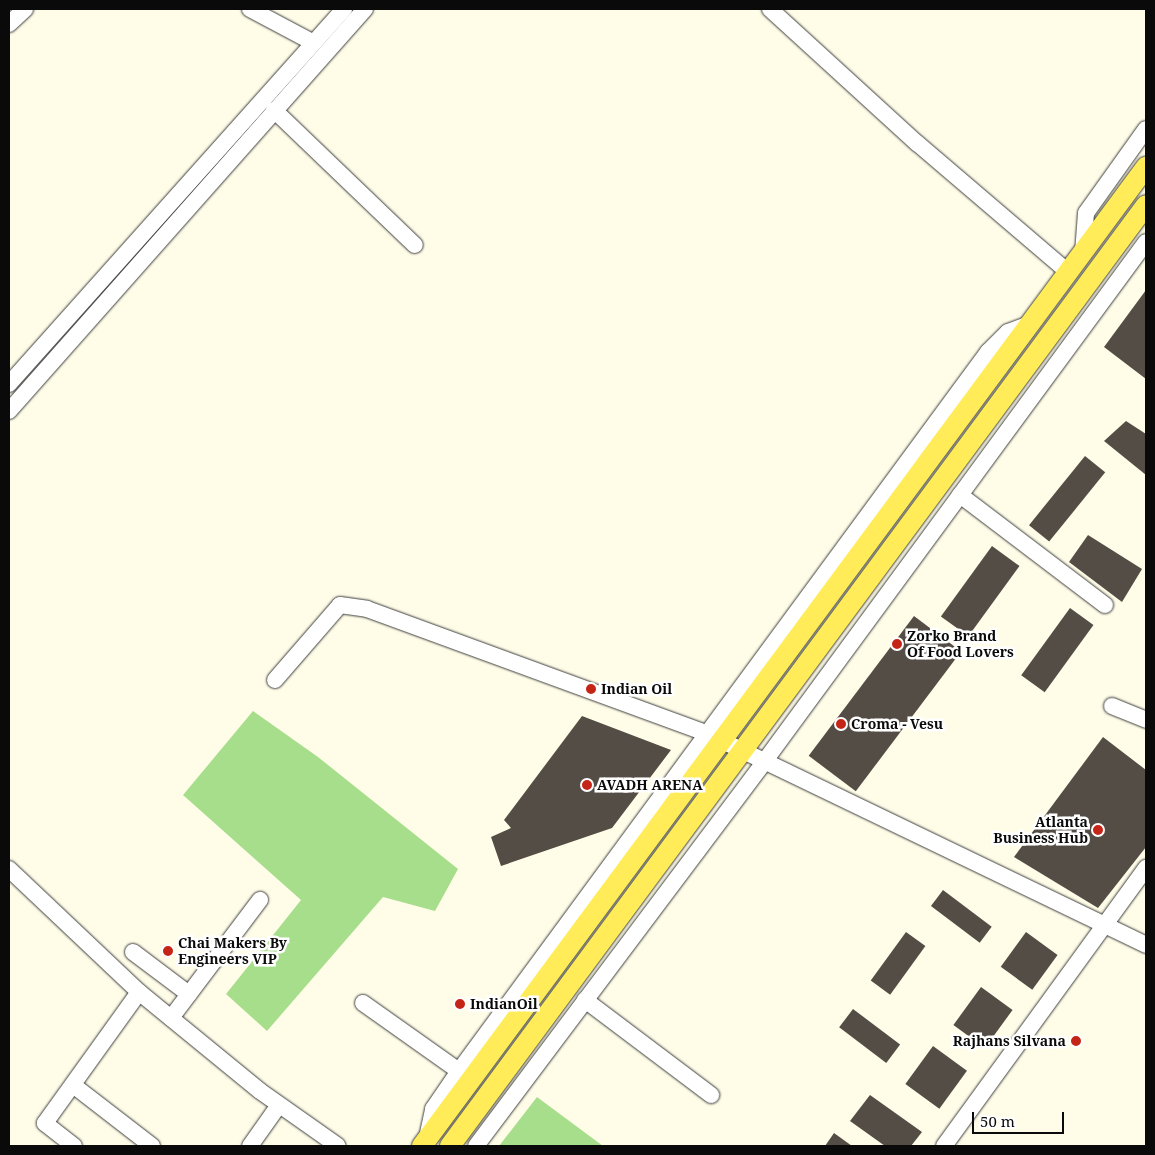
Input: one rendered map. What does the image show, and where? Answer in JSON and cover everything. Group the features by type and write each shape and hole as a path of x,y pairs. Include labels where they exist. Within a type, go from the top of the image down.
{"main road":[{"path":"424,1143 715,738 1030,324 1146,167"},
{"path":"450,1146 744,753 1146,206"}],"street":[{"path":"9,24 25,9"},
{"path":"250,9 314,43"},
{"path":"9,384 344,9"},
{"path":"9,411 364,9"},
{"path":"770,9 917,143 1068,272"},
{"path":"274,110 415,245"},
{"path":"1083,253 1086,213 1146,129"},
{"path":"476,1146 764,762 1146,242"},
{"path":"960,495 1105,605"},
{"path":"275,680 340,605 368,609 715,738 1104,922 1146,945"},
{"path":"1112,706 1146,720"},
{"path":"424,1143 433,1109 459,1071 715,738"},
{"path":"951,1144 1104,922 1146,868"},
{"path":"9,869 139,992 280,1105 338,1146"},
{"path":"172,1018 260,900"},
{"path":"133,952 189,994"},
{"path":"74,1146 46,1123 139,992"},
{"path":"585,1000 711,1095"},
{"path":"364,1003 459,1071"},
{"path":"72,1085 152,1146"},
{"path":"250,1146 280,1105"}],"green space":[{"path":"253,711 318,757 458,869 435,911 383,897 267,1031 226,994 301,900 183,795"},
{"path":"537,1097 603,1146 499,1146"}],"building":[{"path":"1146,290 1146,379 1104,347"},
{"path":"1126,421 1146,434 1146,475 1104,441"},
{"path":"1085,456 1105,472 1049,542 1029,525"},
{"path":"1088,535 1142,569 1122,602 1069,562"},
{"path":"992,546 1020,566 968,636 941,616"},
{"path":"1070,608 1093,625 1045,692 1021,675"},
{"path":"914,616 961,652 856,791 809,756"},
{"name":"AVADH ARENA","path":"582,716 671,750 612,828 501,866 491,837 511,828 504,820"},
{"path":"1103,737 1146,770 1146,847 1098,908 1014,857"},
{"path":"943,890 992,927 980,943 931,906"},
{"path":"906,932 925,946 890,995 871,981"},
{"path":"1026,932 1058,955 1032,990 1001,967"},
{"path":"981,987 1013,1010 985,1048 953,1025"},
{"path":"853,1009 900,1045 886,1063 839,1027"},
{"path":"933,1046 967,1071 939,1109 905,1084"},
{"path":"870,1095 922,1132 911,1146 885,1146 850,1121"},
{"path":"834,1133 852,1146 825,1146"}],"place":[{"name":"Zorko Brand Of Food Lovers","path":"897,644"},
{"name":"Indian Oil","path":"591,689"},
{"name":"Croma - Vesu","path":"841,724"},
{"name":"AVADH ARENA","path":"587,785"},
{"name":"Atlanta Business Hub","path":"1098,830"},
{"name":"Chai Makers By Engineers VIP","path":"168,951"},
{"name":"IndianOil","path":"460,1004"},
{"name":"Rajhans Silvana","path":"1076,1041"}]}
